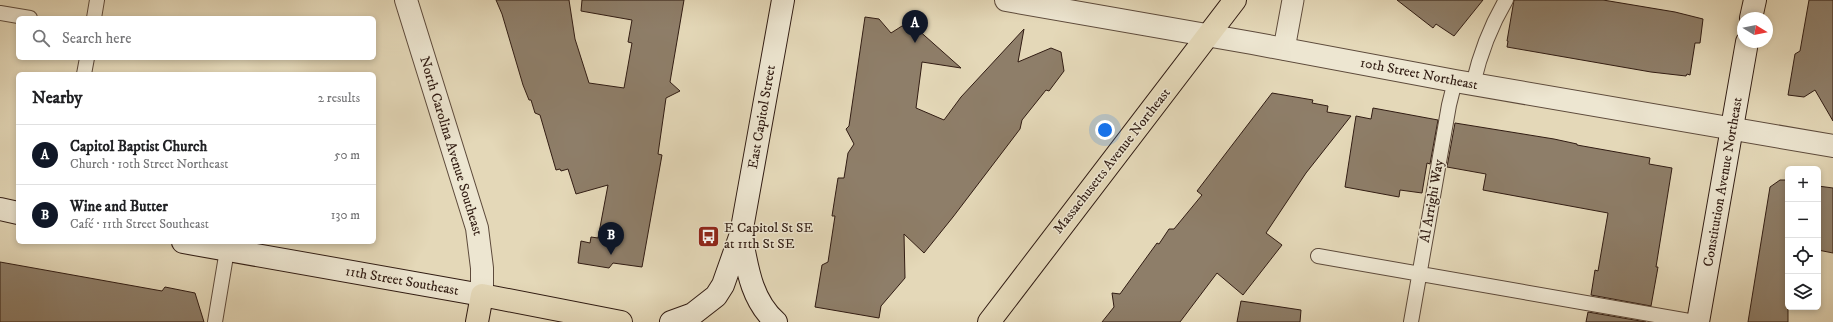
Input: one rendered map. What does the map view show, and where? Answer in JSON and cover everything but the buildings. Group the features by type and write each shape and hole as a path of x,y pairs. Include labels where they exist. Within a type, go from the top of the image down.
{"main road":[{"name":"Massachusetts Avenue Northeast","path":"989,322 1235,0"},
{"path":"477,322 482,295"},
{"name":"11th Street Southeast","path":"482,295 621,322"}],"street":[{"name":"North Carolina Avenue Southeast","path":"406,0 477,228 482,268 482,295"},
{"name":"East Capitol Street","path":"741,234 783,0"},
{"name":"10th Street Northeast","path":"1006,0 1208,35 1464,83 1833,146"},
{"path":"1284,49 1293,0"},
{"path":"1752,12 1754,0"},
{"name":"Constitution Avenue Northeast","path":"1697,322 1746,48"},
{"path":"0,209 16,213"},
{"path":"671,322 693,314 716,296 723,285 741,234"},
{"path":"741,234 746,262 754,291 760,302 776,322"},
{"name":"11th Street Southeast","path":"194,244 482,295"}],"lane":[{"path":"94,16 98,0"},
{"name":"Al Arrighi Way","path":"1410,322 1449,105 1464,83 1480,54 1496,18 1506,0"},
{"path":"0,13 18,16"},
{"path":"84,72 87,60"},
{"path":"214,322 227,250"},
{"path":"1318,256 1697,322"}],"place":[{"name":"Capitol Baptist Church","path":"915,43"},
{"name":"E Capitol St SE at 11th St SE","path":"709,236"},
{"name":"Wine and Butter","path":"611,255"}]}
